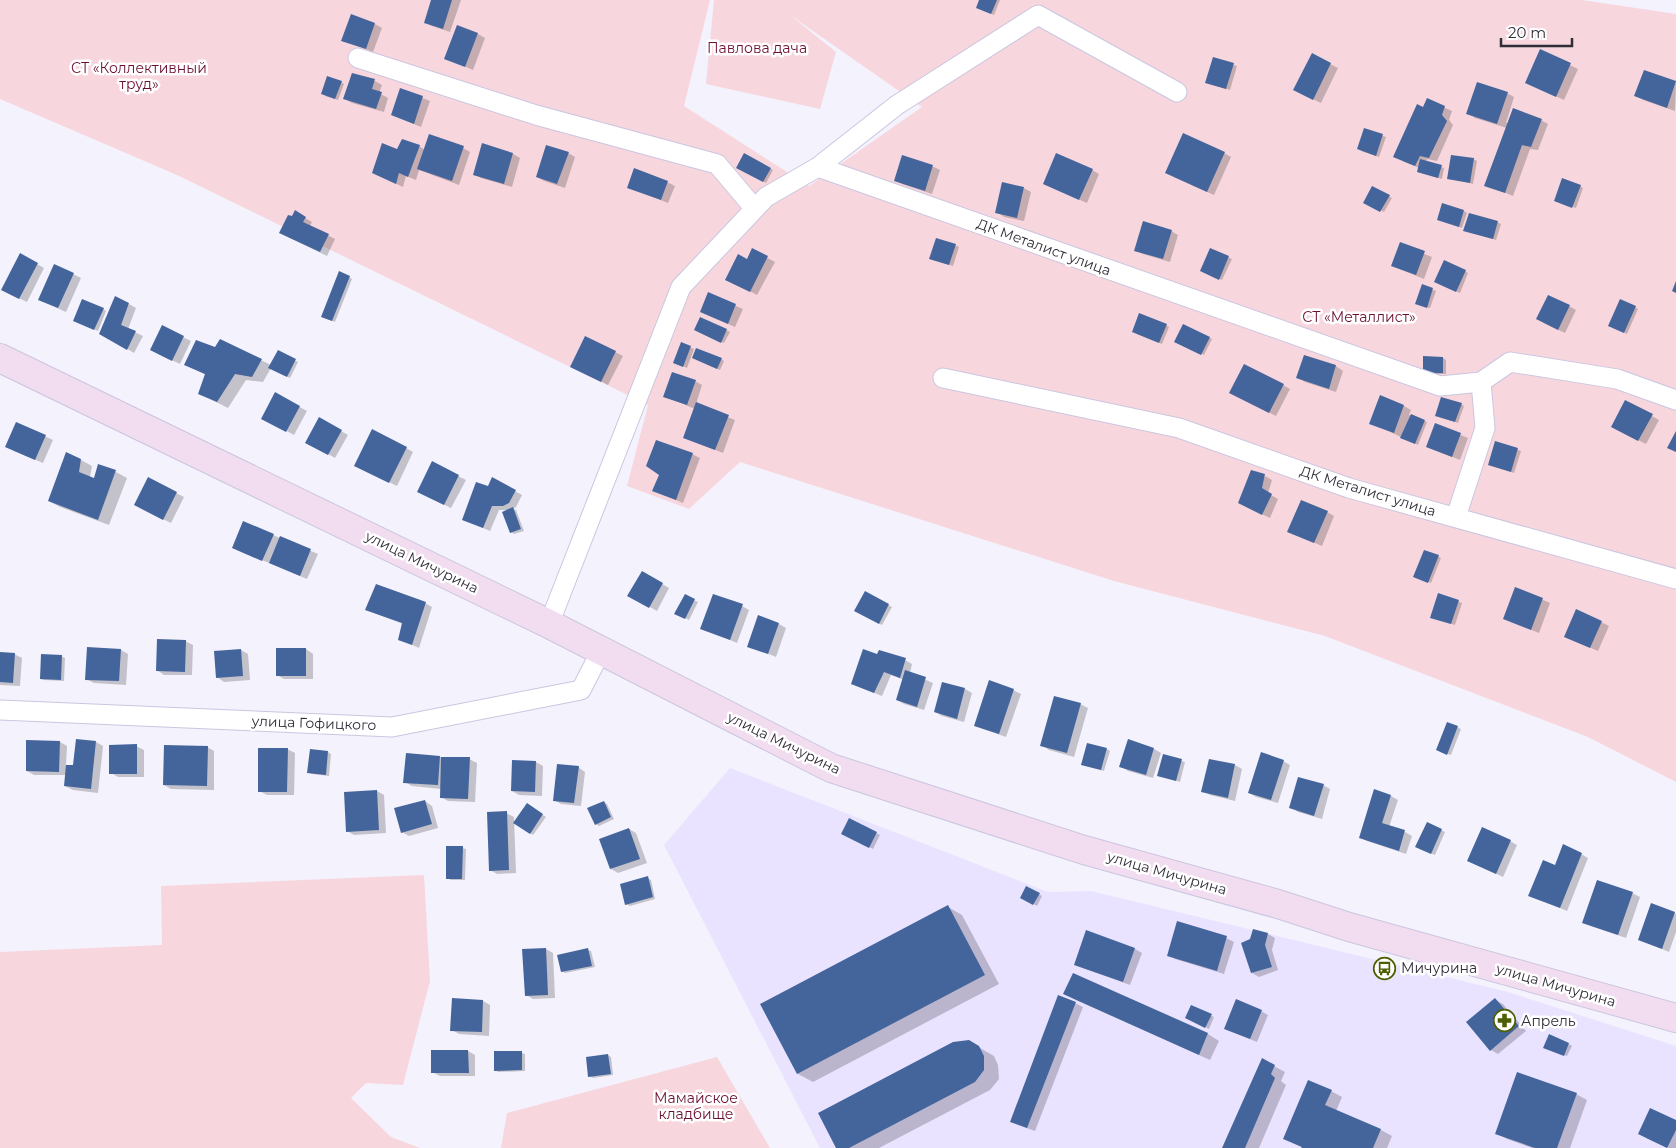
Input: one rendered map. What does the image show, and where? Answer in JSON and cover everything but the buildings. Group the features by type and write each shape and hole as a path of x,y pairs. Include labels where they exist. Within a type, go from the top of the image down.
{"street":[{"path":"549,624 681,287 766,197 818,167 896,105 1038,14 1177,92"},
{"path":"358,58 536,115 717,164 755,208"},
{"name":"ДК Металист улица","path":"818,167 1440,386 1481,382 1510,362 1617,379 1676,400"},
{"name":"улица Мичурина","path":"0,358 549,624 831,768 1084,850 1676,1018"},
{"name":"ДК Металист улица","path":"943,378 1179,428 1348,488 1676,578"},
{"path":"1456,517 1486,428 1481,382"},
{"name":"улица Гофицкого","path":"0,710 392,727 581,690 601,651"}],"shaded area":[{"path":"730,768 1048,892 1091,891 1508,992 1676,1046 1676,1148 820,1148 664,845"}],"green space":[{"name":"СТ «Металлист»","path":"0,0 710,0 684,106 809,186 922,107 790,15 836,52 820,109 706,84 714,0 1582,0 1676,14 1676,782 1588,737 1325,636 1114,581 740,462 689,509 627,486 648,405 177,175 0,99"},
{"path":"424,875 430,981 403,1085 366,1083 351,1098 391,1137 420,1148 0,1148 0,952 162,945 161,886"},
{"name":"Мамайское кладбище","path":"717,1057 770,1148 501,1148 507,1113"}],"place":[{"name":"Мичурина","path":"1385,968"},
{"name":"Апрель","path":"1505,1021"}],"park label":[{"name":"Павлова дача","path":"757,48"},
{"name":"СТ «Коллективный труд»","path":"139,76"}]}
